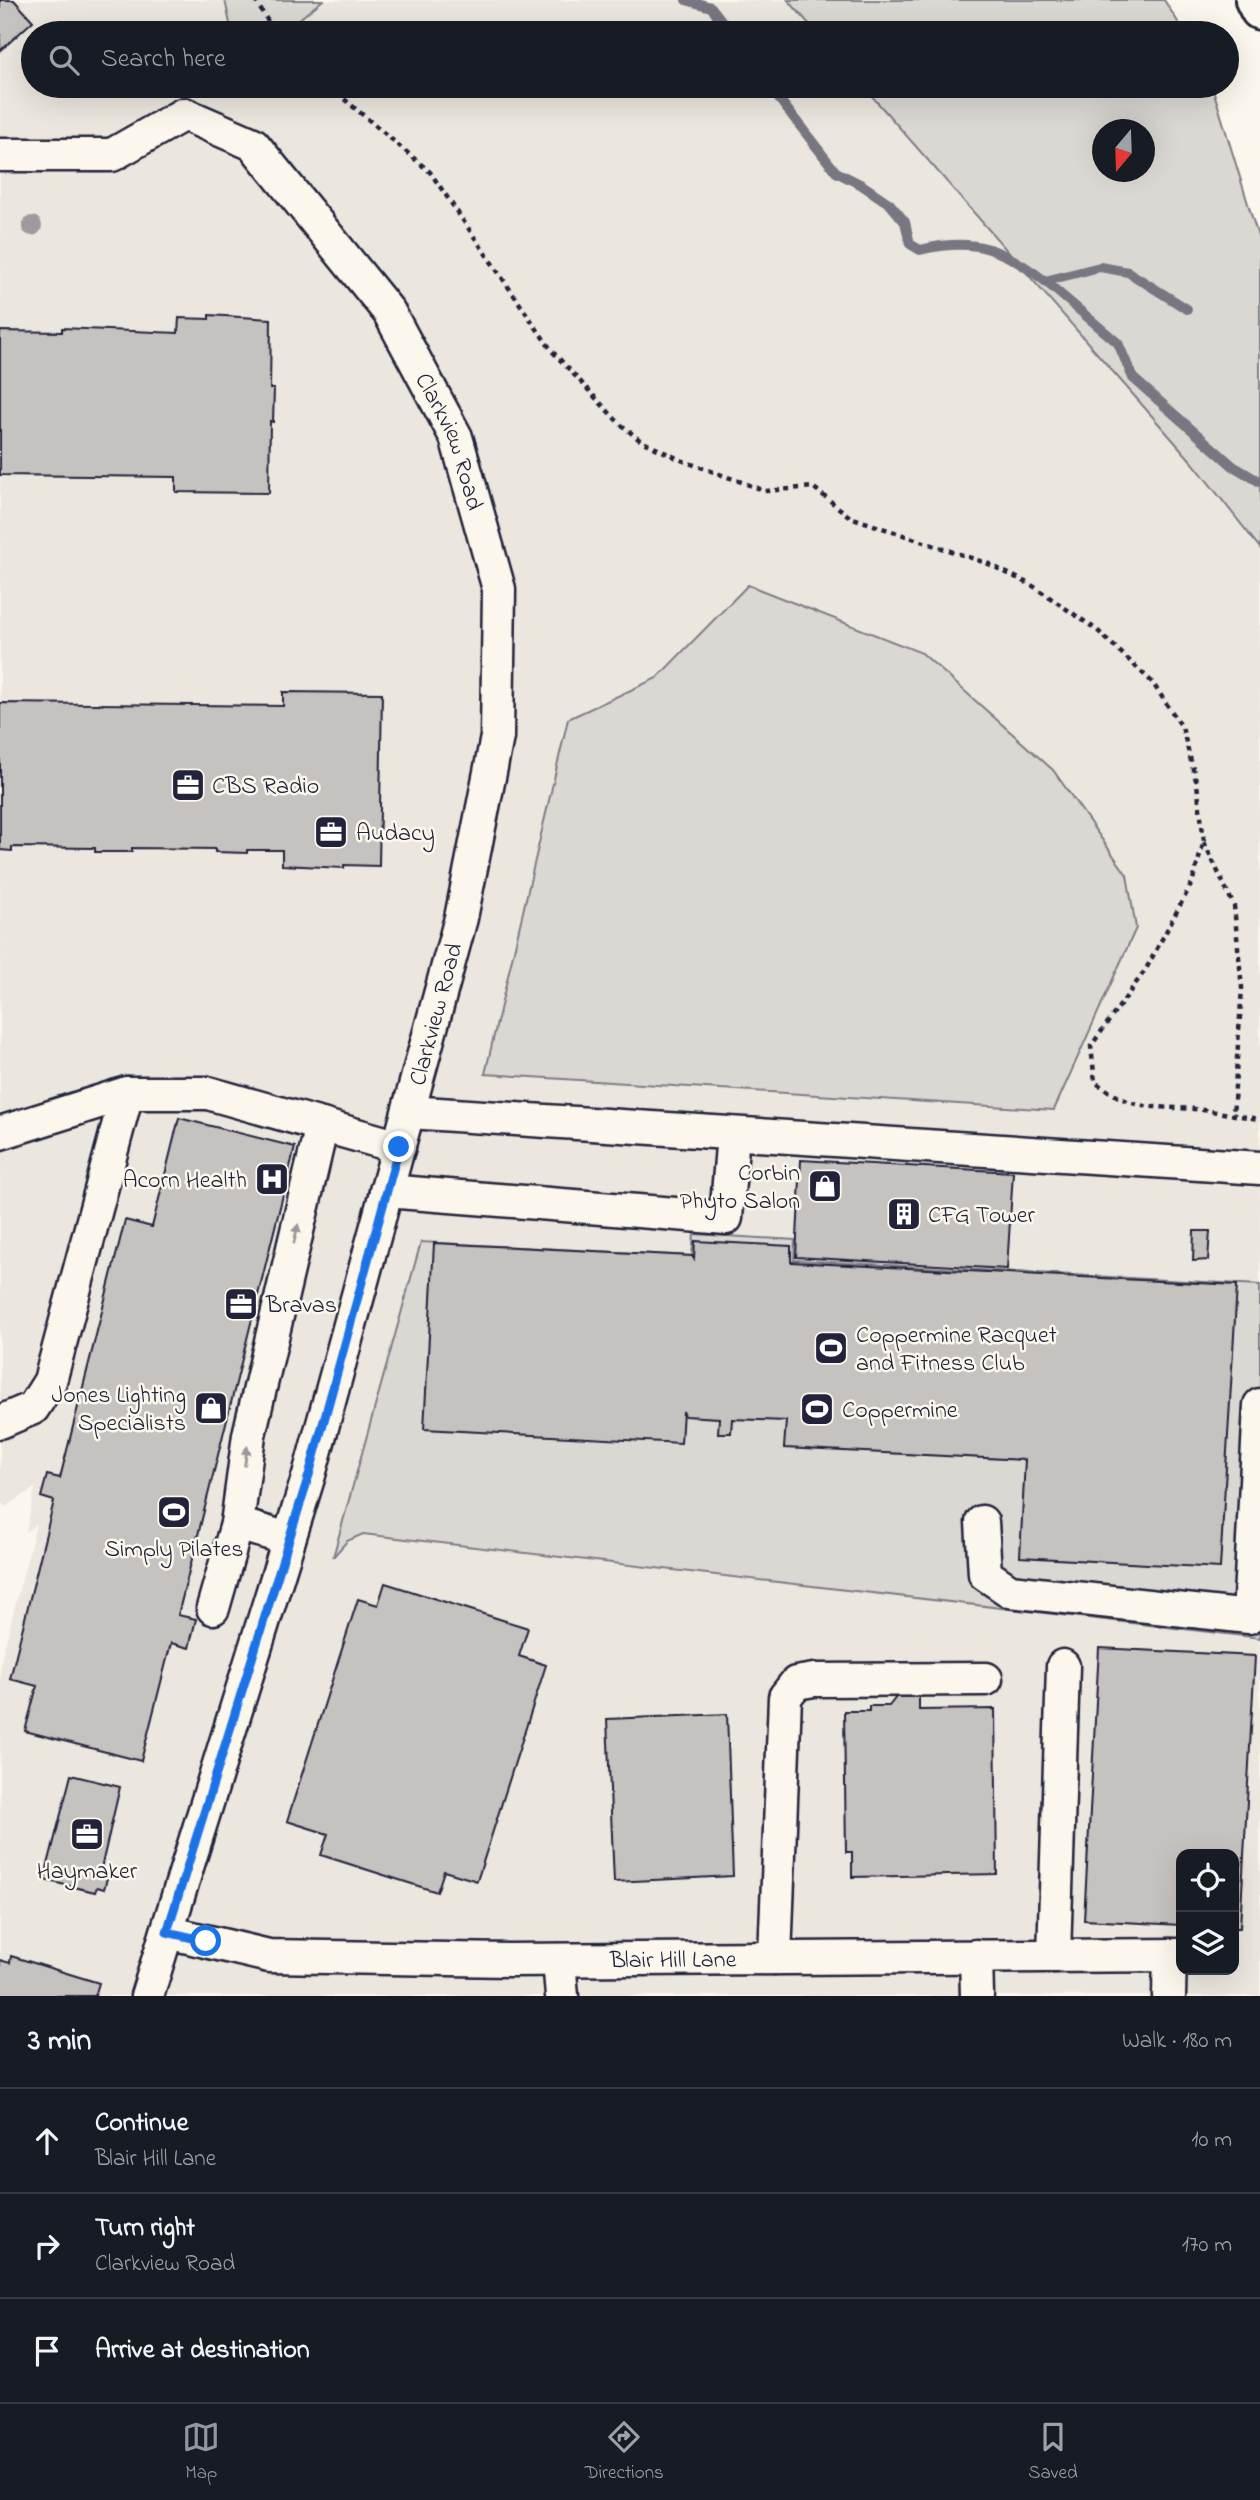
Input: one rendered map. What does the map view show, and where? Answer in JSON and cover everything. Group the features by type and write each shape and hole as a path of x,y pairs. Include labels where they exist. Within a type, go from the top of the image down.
{"highway":[{"path":"1255,0 1260,10"}],"street":[{"name":"Clarkview Road","path":"0,155 112,155 184,114 253,144 388,312 456,437 499,589 498,737 461,918 289,1539 147,1996"},
{"path":"0,1422 33,1408 50,1381 127,1093"},
{"path":"0,1133 127,1093 208,1093 399,1147"},
{"path":"409,1112 1260,1168"},
{"path":"213,1608 237,1524 249,1435 321,1125"},
{"path":"386,1191 726,1218 733,1134"},
{"path":"982,1522 985,1574 1010,1591 1249,1617 1260,1405"},
{"path":"237,1524 289,1539"},
{"path":"1054,1956 1063,1666"},
{"path":"775,1958 785,1697 796,1683 814,1680 986,1679"},
{"name":"Blair Hill Lane","path":"167,1932 269,1956 559,1960 1176,1955"},
{"path":"1169,1996 1176,1955"},
{"path":"976,1956 977,1996"},
{"path":"559,1960 562,1996"}],"path":[{"path":"255,0 268,21"},
{"path":"343,98 430,172 552,351 619,423 641,441 681,460 766,491 813,487 850,517 989,564 1033,586 1097,630 1152,682 1182,727 1197,783 1204,841 1234,906 1242,988 1233,1115"},
{"path":"1204,841 1192,883 1146,969 1091,1046 1095,1082 1119,1099 1145,1108 1193,1109 1260,1119"}],"shaded area":[{"path":"0,0 225,0 229,21 21,21 21,98 874,98 1193,463 1260,548 1260,1285 794,1260 794,1241 695,1234 693,1257 421,1242 334,1555 347,1541 362,1534 1260,1638 1260,1996 0,1996 0,1664 36,1525 26,1532 35,1488 5,1507 0,1500"},
{"path":"225,0 323,0 297,21 229,21"},
{"path":"323,0 788,0 806,21 297,21"},
{"path":"788,0 1164,0 1177,21 806,21"},
{"path":"874,98 1216,98 1260,243 1260,548 1193,463"},
{"path":"748,585 922,653 1053,770 1127,875 1136,928 1054,1110 485,1074 568,719 657,678"},
{"name":"Coppermine","path":"694,1234 795,1240 794,1260 1260,1285 1260,1638 363,1534 347,1541 333,1557 421,1242 692,1256"}],"building":[{"path":"0,0 14,0 33,21 21,21 21,32 0,51"},
{"path":"209,315 271,319 270,389 274,389 273,422 270,421 269,493 176,492 176,477 0,475 0,331 62,332 62,328 178,333 179,318 209,319"},
{"path":"283,692 382,693 379,866 344,865 344,868 282,865 282,850 247,850 247,853 215,852 215,849 132,848 132,852 95,852 95,848 12,847 12,851 0,850 0,703 283,706"},
{"path":"179,1118 295,1147 178,1615 196,1619 189,1648 171,1643 141,1761 25,1731 37,1686 10,1679 54,1501 41,1497 47,1475 60,1478 125,1220 152,1227"},
{"name":"CFG Tower","path":"801,1160 1013,1172 1007,1269 796,1257"},
{"path":"1194,1231 1210,1231 1208,1260 1193,1261"},
{"name":"Coppermine Racquet and Fitness Club","path":"695,1241 791,1246 791,1262 1237,1285 1220,1568 1020,1557 1025,1460 784,1448 786,1421 732,1419 731,1433 718,1433 719,1418 685,1416 683,1411 681,1443 424,1429 434,1243 692,1256 694,1259"},
{"path":"385,1583 528,1628 519,1656 546,1665 477,1881 444,1871 437,1892 321,1855 328,1834 287,1821 358,1599 378,1605"},
{"path":"1099,1648 1255,1656 1240,1928 1239,1849 1176,1849 1176,1925 1084,1920"},
{"path":"919,1691 919,1710 995,1709 997,1874 852,1877 852,1852 846,1852 844,1711 869,1711 869,1706 889,1706 900,1692"},
{"path":"727,1714 733,1876 614,1882 607,1719"},
{"path":"71,1775 120,1787 100,1873 108,1875 104,1889 97,1887 95,1892 44,1880"},
{"path":"11,1956 99,1983 95,1996 0,1996 0,1960 10,1963"}],"waterway":[{"path":"686,0 711,7 722,21"},
{"path":"778,98 836,172 890,204 905,222 910,244 920,250 956,245 987,248 1015,260 1045,281 1100,267 1128,272 1187,309"},
{"path":"1045,281 1118,343 1133,378 1233,466 1260,482"}],"place":[{"name":"CBS Radio","path":"188,785"},
{"name":"Audacy","path":"331,832"},
{"name":"Acorn Health","path":"272,1179"},
{"name":"Corbin Phyto Salon","path":"825,1186"},
{"name":"CFG Tower","path":"904,1214"},
{"name":"Bravas","path":"241,1304"},
{"name":"Coppermine Racquet and Fitness Club","path":"831,1348"},
{"name":"Jones Lighting Specialists","path":"211,1408"},
{"name":"Coppermine","path":"817,1409"},
{"name":"Simply Pilates","path":"174,1512"},
{"name":"Haymaker","path":"87,1834"}],"route":[{"path":"206,1941 167,1932 309,1475 399,1147"}]}
